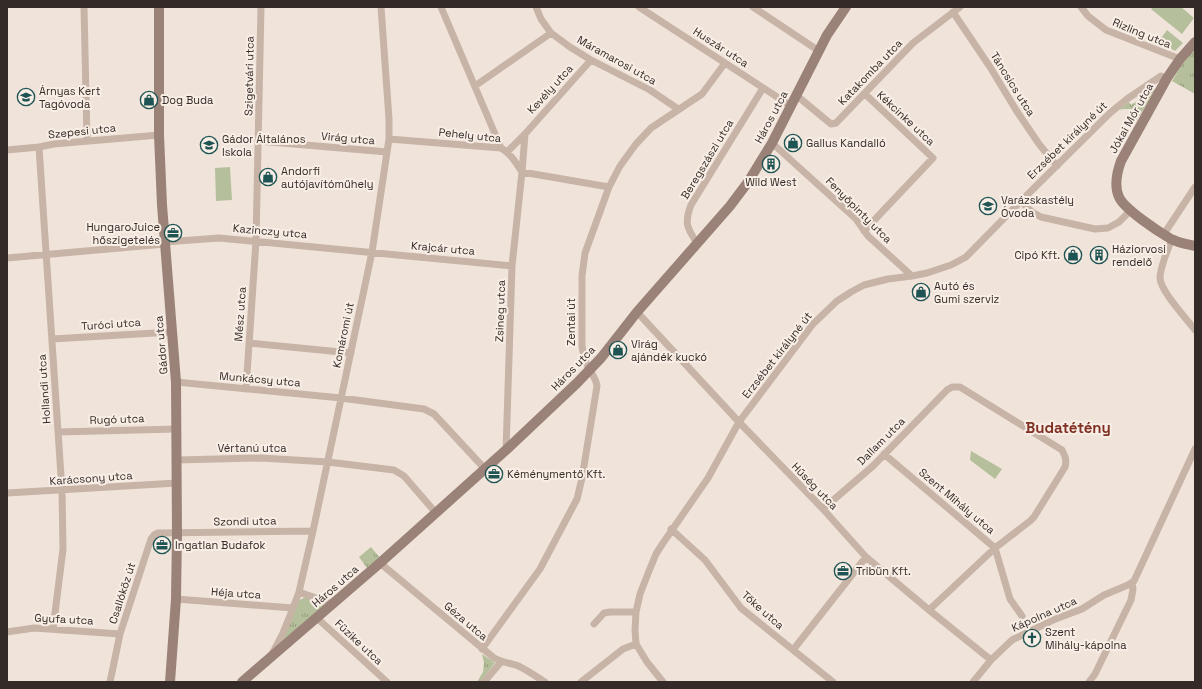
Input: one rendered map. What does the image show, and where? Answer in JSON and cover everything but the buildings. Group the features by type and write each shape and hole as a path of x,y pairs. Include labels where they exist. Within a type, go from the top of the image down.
{"street":[{"path":"84,7 87,141"},
{"name":"Gádor utca","path":"159,7 159,135 165,243 176,382 177,429 176,599 170,682"},
{"name":"Szigetvári utca","path":"256,241 261,7"},
{"name":"Komáromi út","path":"269,659 283,633 299,592 372,252 389,139 389,119 381,7"},
{"path":"441,7 501,148"},
{"name":"Máramarosi utca","path":"536,7 541,19 551,34 591,60 650,90 678,109"},
{"name":"Huszár utca","path":"639,7 791,106"},
{"path":"753,7 819,51"},
{"name":"Háros utca","path":"247,681 269,659 380,563 506,450 572,388 601,358 637,312 730,206 748,182 772,143 827,35 846,7"},
{"name":"Katakomba utca","path":"796,95 832,124 836,123 913,43 960,7"},
{"name":"Rizling utca","path":"1081,7 1088,16 1106,30 1180,59"},
{"name":"Táncsics utca","path":"953,12 990,67 1016,110 1039,144 1057,166"},
{"path":"475,86 551,34"},
{"name":"Jókai Mór utca","path":"1195,42 1180,59 1167,78 1121,161 1118,170 1116,187 1118,196 1122,203 1130,211 1168,236 1195,246"},
{"name":"Kevély utca","path":"508,152 591,60"},
{"name":"Zentai út","path":"482,649 540,569 577,499 582,478 597,386 596,380 585,361 582,346 582,276 585,253 609,187 620,166 636,144 651,128 702,94 725,63"},
{"name":"Erzsébet királyné út","path":"663,682 647,662 636,644 636,612 648,571 671,529 708,478 739,422 813,324 837,301 851,292 888,279 927,273 951,265 966,257 1020,201 1120,104 1161,76 1167,78"},
{"name":"Beregszászi utca","path":"697,243 689,232 686,223 691,205 763,88"},
{"name":"Kékcinke utca","path":"864,231 933,158 865,94"},
{"path":"525,134 522,172 609,187"},
{"name":"Szepesi utca","path":"7,150 54,144 159,135"},
{"name":"Pehely utca","path":"389,139 501,148 508,152 522,172"},
{"name":"Virág utca","path":"258,141 387,152"},
{"name":"Fenyőpinty utca","path":"772,143 856,219 868,236 912,276"},
{"name":"Hollandi utca","path":"39,147 62,490 62,549 53,629"},
{"name":"Zsineg utca","path":"506,450 512,266 522,172"},
{"path":"1195,187 1168,236 1160,274 1161,285 1165,292 1195,330"},
{"path":"1020,201 1032,212 1041,217 1095,229 1108,228 1119,222 1130,211"},
{"name":"Kazinczy utca","path":"7,258 219,238 372,252"},
{"name":"Mész utca","path":"246,389 256,241"},
{"name":"Krajcár utca","path":"372,252 512,266"},
{"name":"Hűség utca","path":"637,312 739,422 823,509 866,557 991,660"},
{"name":"Turóci utca","path":"52,339 172,332"},
{"path":"249,343 350,353"},
{"name":"Munkácsy utca","path":"176,382 341,398 418,407 429,410 485,469"},
{"name":"Dallam utca","path":"823,509 873,466 947,390 952,387 960,387 1057,446 1062,450 1067,462 1034,517 995,548"},
{"name":"Rugó utca","path":"58,432 177,429"},
{"path":"1090,682 1131,600 1133,589 1132,583 1195,449"},
{"name":"Szent Mihály utca","path":"884,454 995,548 1010,599 1022,616"},
{"name":"Vértanú utca","path":"177,460 261,458 328,462 386,468 399,472 404,476 436,513"},
{"name":"Karácsony utca","path":"7,493 177,483"},
{"name":"Tőke utca","path":"671,529 705,560 741,608 834,682"},
{"name":"Szondi utca","path":"177,533 313,531"},
{"name":"Csallóköz út","path":"110,682 120,634 151,539 158,533 177,533"},
{"path":"929,610 995,548"},
{"path":"792,650 866,557"},
{"name":"Géza utca","path":"380,563 494,658 501,662 522,668 545,682"},
{"name":"Kápolna utca","path":"973,682 1006,644 1017,637 1053,620 1082,609 1104,595 1132,583"},
{"path":"299,592 333,604"},
{"name":"Héja utca","path":"176,599 293,608"},
{"path":"594,624 604,613 636,612"},
{"name":"Füzike utca","path":"317,618 387,682"},
{"name":"Gyufa utca","path":"7,632 34,628 120,634"},
{"path":"581,682 624,649 636,644"},
{"path":"484,682 501,662"}],"green space":[{"path":"1153,7 1181,7 1194,18 1182,34 1151,9"},
{"path":"1167,30 1183,43 1175,51 1159,41"},
{"path":"1195,48 1195,94 1172,81 1184,61"},
{"path":"1158,87 1136,121 1135,115 1130,109 1119,110 1129,102 1131,105"},
{"path":"230,167 232,200 216,201 215,168"},
{"path":"971,451 1002,469 995,479 970,460"},
{"path":"371,547 380,558 367,568 359,557"},
{"path":"305,597 326,606 283,640 298,601"},
{"path":"482,654 495,663 480,682 477,682 483,672 484,663"}],"place":[{"name":"Árnyas Kert Tagóvoda","path":"26,97"},
{"name":"Dog Buda","path":"149,100"},
{"name":"Gallus Kandalló","path":"793,143"},
{"name":"Gádor Általános Iskola","path":"209,145"},
{"name":"Wild West","path":"771,164"},
{"name":"Andorfi autójavítóműhely","path":"268,177"},
{"name":"Varázskastély Óvoda","path":"988,206"},
{"name":"HungaroJuice hőszigetelés","path":"173,233"},
{"name":"Cipó Kft.","path":"1073,255"},
{"name":"Háziorvosi rendelő","path":"1099,255"},
{"name":"Autó és Gumi szerviz","path":"921,292"},
{"name":"Virág ajándék kuckó","path":"618,350"},
{"name":"Kéménymentő Kft.","path":"494,474"},
{"name":"Ingatlan Budafok","path":"162,545"},
{"name":"Tribün Kft.","path":"843,571"},
{"name":"Szent Mihály-kápolna","path":"1032,638"}],"district":[{"name":"Budatétény","path":"1068,428"}]}
